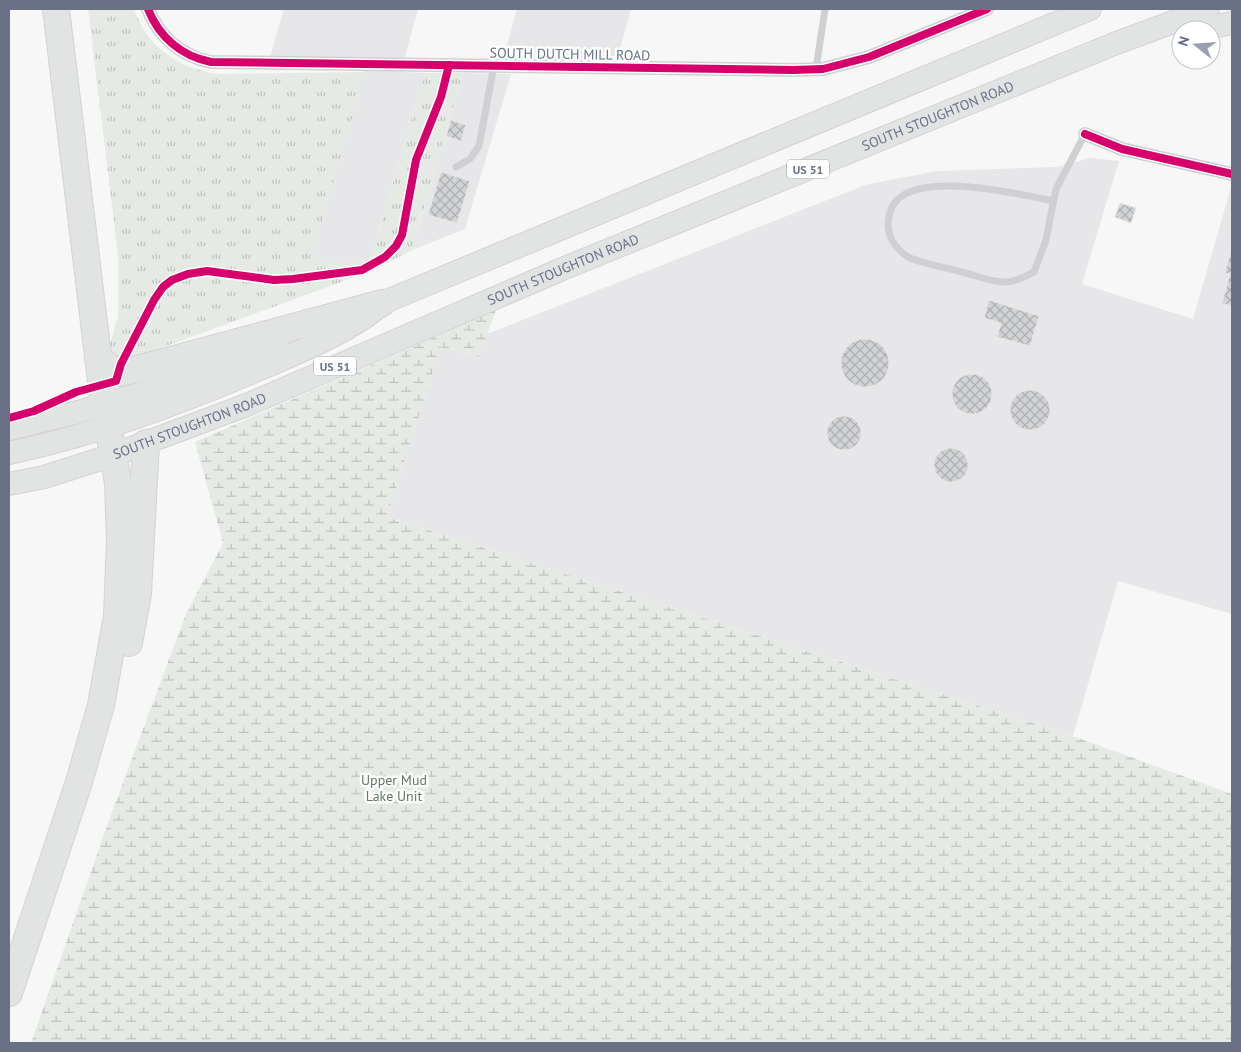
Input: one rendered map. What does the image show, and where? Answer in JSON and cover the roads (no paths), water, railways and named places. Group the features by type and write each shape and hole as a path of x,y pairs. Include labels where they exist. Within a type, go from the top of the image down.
{"highway":[{"path":"9,993 79,782 101,704 117,616 120,542 118,483 98,360 56,9"},
{"path":"98,360 118,372 126,372 382,303"},
{"path":"79,782 110,714 132,630 142,539 146,443"}],"main road":[{"path":"9,429 106,415 219,386 319,343 362,320 382,303 1090,9"},
{"path":"1092,52 1105,36 1161,9"},
{"name":"US 51","path":"1114,44 1208,9"},
{"path":"1114,44 1171,35"},
{"name":"SOUTH STOUGHTON ROAD","path":"9,484 44,477 113,455 244,406 567,267 1114,44"},
{"path":"9,453 106,415"}],"street":[{"name":"SOUTH DUTCH MILL ROAD","path":"148,9 154,25 186,54 212,62 816,69 869,57 982,10"},
{"path":"1085,134 1122,149 1232,174"}],"lane":[{"path":"816,69 825,9"},
{"path":"456,167 470,158 479,146 494,65"},
{"path":"1054,202 1001,190 971,186 946,186 914,191 900,197 893,205 889,216 888,229 893,242 912,259 1003,282 1020,279 1034,272 1046,240 1054,202 1056,189 1085,134"}],"park label":[{"name":"Upper Mud Lake Unit","path":"394,788"}]}
